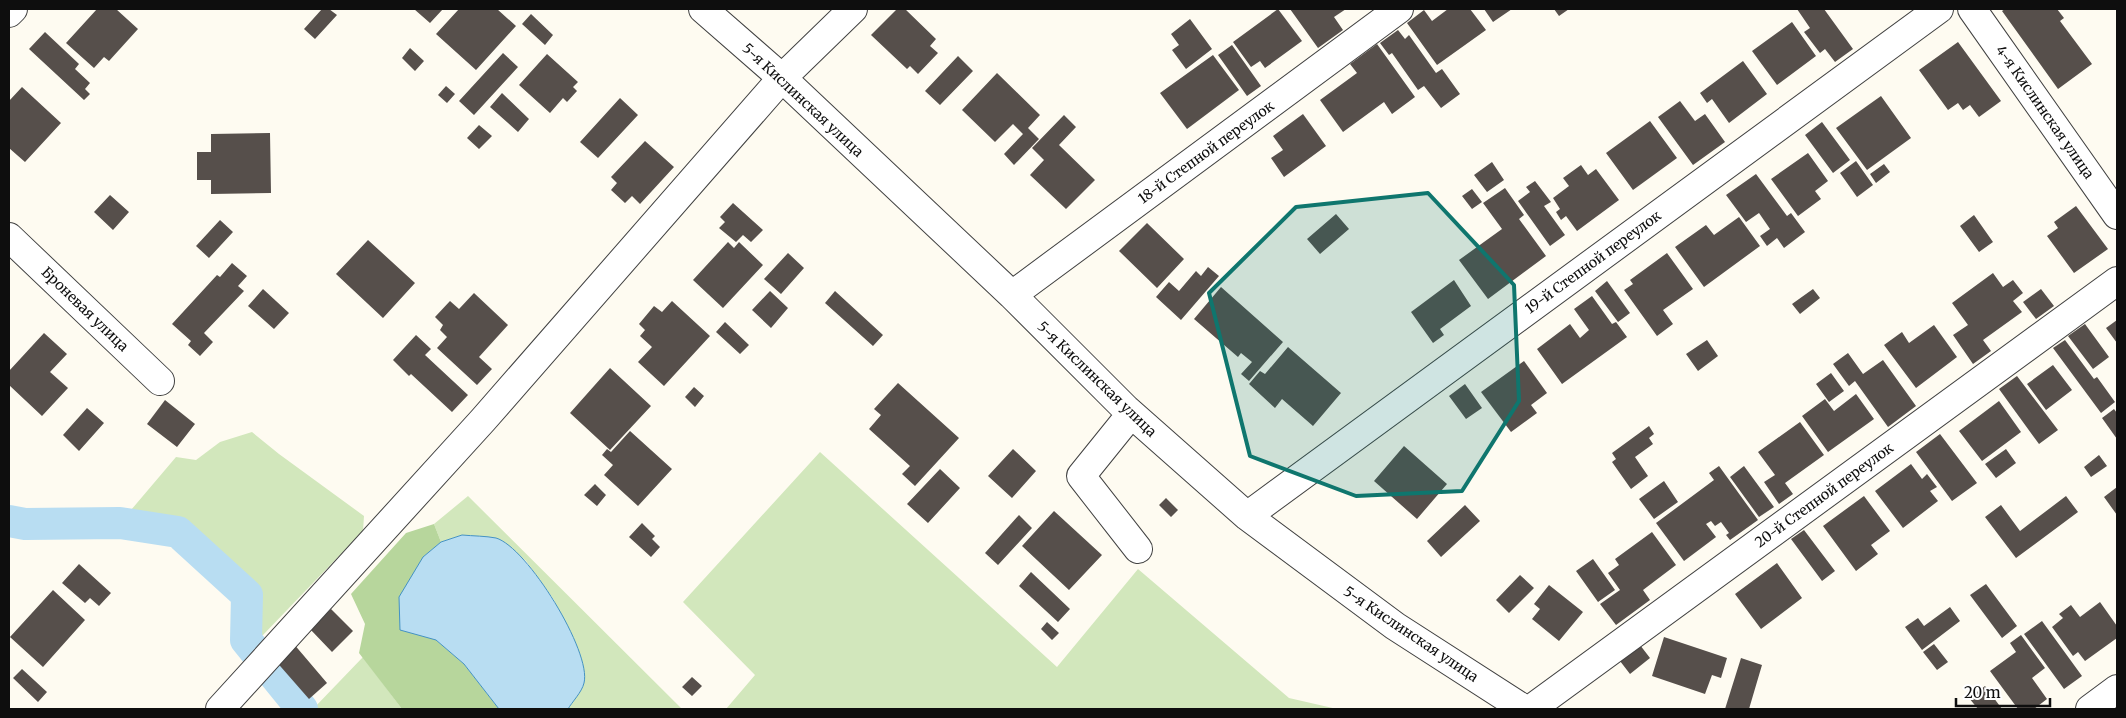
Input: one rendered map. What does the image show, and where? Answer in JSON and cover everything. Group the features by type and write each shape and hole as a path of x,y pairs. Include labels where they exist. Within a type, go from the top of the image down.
{"street":[{"path":"9,13 13,9"},
{"name":"5-я Кислинская улица","path":"703,9 782,78 1012,295 1131,414 1247,516 1395,626 1524,709"},
{"path":"220,709 483,420 782,78 853,9"},
{"name":"18-й Степной переулок","path":"1012,295 1400,9"},
{"name":"19-й Степной переулок","path":"1247,516 1939,9"},
{"name":"4-я Кислинская улица","path":"1972,9 2117,214"},
{"name":"Броневая улица","path":"9,237 160,381"},
{"name":"20-й Степной переулок","path":"1532,709 2117,281"},
{"path":"1131,414 1081,476 1138,549"},
{"path":"2090,709 2117,689"}],"highlighted area":[{"path":"1428,193 1514,285 1519,401 1462,491 1356,496 1250,456 1209,293 1296,207"}],"green space":[{"path":"252,432 364,516 363,531 263,635 246,640 247,595 179,532 120,523 176,457 196,460 220,442"},
{"path":"820,452 1057,667 1138,569 1289,698 1337,709 726,709 755,675 683,602"},
{"path":"468,496 682,709 568,709 584,683 554,600 526,561 498,539 462,535 441,542 434,524"},
{"path":"434,524 441,542 423,557 436,640 464,664 499,709 402,709 359,653 365,624 351,594 406,533"},
{"path":"363,657 402,709 313,709"}],"water":[{"path":"462,535 496,538 509,546 524,560 555,602 568,626 584,668 583,686 568,709 499,709 464,664 436,640 400,630 399,597 423,557 441,542"}],"building":[{"path":"97,9 116,9 138,29 109,61 104,57 94,68 66,43"},
{"path":"322,9 329,9 337,15 315,39 304,29"},
{"path":"414,9 443,9 430,23"},
{"path":"459,9 497,9 516,26 476,70 436,34"},
{"path":"897,9 905,9 936,39 930,46 938,53 918,74 910,66 907,69 871,35"},
{"path":"1278,9 1302,41 1265,68 1260,61 1251,67 1233,42"},
{"path":"1290,9 1346,9 1334,17 1343,30 1318,48"},
{"path":"1448,9 1470,9 1486,30 1437,65 1407,23 1424,10 1432,21"},
{"path":"1484,9 1512,9 1493,22"},
{"path":"1554,9 1569,9 1559,16"},
{"path":"1797,9 1824,9 1853,49 1835,62 1825,49 1820,53 1804,32 1810,28"},
{"path":"2005,9 2057,9 2064,18 2060,21 2092,64 2058,89 2002,11"},
{"path":"531,14 553,35 545,45 522,24"},
{"path":"1190,19 1212,49 1186,69 1172,50 1179,45 1171,34"},
{"path":"1792,22 1816,56 1777,85 1752,51"},
{"path":"1398,30 1405,39 1409,35 1436,73 1442,69 1460,94 1441,108 1424,86 1418,90 1392,53 1389,55 1380,43"},
{"path":"45,32 79,64 75,69 90,83 85,89 90,94 84,100 29,49"},
{"path":"1958,42 2001,101 1979,117 1970,105 1963,110 1958,103 1948,110 1919,70"},
{"path":"1377,44 1415,97 1392,114 1384,102 1343,132 1320,100 1357,73 1350,64"},
{"path":"1232,45 1261,86 1247,96 1218,55"},
{"path":"410,48 424,61 415,71 402,58"},
{"path":"503,53 518,67 474,115 459,101"},
{"path":"547,54 578,82 573,87 577,91 567,102 563,98 550,113 519,85"},
{"path":"1213,55 1239,90 1187,129 1160,93"},
{"path":"958,56 973,71 940,105 925,91"},
{"path":"1743,61 1767,94 1729,123 1712,99 1707,103 1700,93"},
{"path":"997,73 1040,115 1028,128 1039,139 1014,165 1004,154 1023,134 1013,124 995,142 962,110"},
{"path":"446,86 455,94 447,103 438,95"},
{"path":"22,87 61,123 25,162 9,148 9,101"},
{"path":"502,93 529,119 518,132 490,107"},
{"path":"1881,96 1911,138 1867,170 1836,128"},
{"path":"620,98 638,115 598,158 580,142"},
{"path":"1680,101 1695,121 1705,114 1725,142 1693,165 1658,117"},
{"path":"1303,114 1326,146 1284,177 1271,158 1283,150 1273,136"},
{"path":"1064,115 1076,127 1059,145 1095,180 1066,209 1030,175 1044,160 1032,148"},
{"path":"1650,121 1677,158 1633,190 1606,153"},
{"path":"1822,122 1850,160 1833,173 1805,135"},
{"path":"479,125 492,136 479,149 467,138"},
{"path":"270,133 271,193 211,194 211,180 197,180 197,152 211,152 211,134"},
{"path":"645,141 674,167 640,204 632,196 625,203 611,190 617,183 611,177"},
{"path":"1808,153 1828,181 1815,191 1821,199 1798,216 1771,179"},
{"path":"1856,161 1873,185 1857,197 1840,173"},
{"path":"1492,162 1504,180 1487,192 1474,175"},
{"path":"1884,164 1890,172 1876,183 1870,174"},
{"path":"1581,165 1588,175 1596,169 1619,200 1577,231 1566,216 1561,220 1556,212 1560,209 1553,198 1569,186 1563,178"},
{"path":"1756,174 1787,216 1791,213 1805,232 1784,248 1777,238 1767,246 1760,236 1770,229 1759,213 1746,222 1726,195"},
{"path":"1535,181 1551,202 1544,206 1565,235 1550,246 1518,201 1530,192 1526,187"},
{"path":"1505,188 1524,215 1519,219 1546,256 1488,299 1459,260 1502,229 1483,203"},
{"path":"1472,189 1482,202 1472,209 1462,196"},
{"path":"110,195 129,212 113,230 94,212"},
{"path":"733,203 763,230 751,242 743,235 736,242 719,228 725,222 720,217"},
{"path":"2076,206 2108,249 2074,273 2047,236 2058,228 2054,222"},
{"path":"1336,214 1349,229 1320,254 1307,239"},
{"path":"1974,215 1993,242 1979,252 1960,226"},
{"path":"1739,217 1760,246 1704,287 1675,247 1706,225 1714,235"},
{"path":"220,220 233,232 209,258 196,246"},
{"path":"1147,223 1184,259 1157,288 1119,251"},
{"path":"368,240 415,283 383,318 336,274"},
{"path":"728,242 734,248 739,242 763,265 723,308 693,280"},
{"path":"788,253 804,268 781,294 764,279"},
{"path":"1667,253 1693,289 1663,310 1673,324 1657,336 1624,290 1633,284 1630,280"},
{"path":"232,263 247,276 238,286 244,291 204,333 213,342 200,356 188,345 191,341 172,324 217,275 220,277"},
{"path":"1208,267 1219,276 1181,320 1156,297 1169,282 1179,291 1196,271 1201,276"},
{"path":"1993,273 2003,287 2013,280 2023,293 2013,301 2022,312 1983,340 1991,351 1973,364 1953,335 1968,325 1952,303"},
{"path":"1454,280 1471,306 1440,329 1444,335 1433,343 1411,312"},
{"path":"1607,281 1630,313 1618,322 1595,291"},
{"path":"1221,287 1283,342 1249,381 1241,374 1252,362 1241,353 1238,357 1194,319"},
{"path":"263,289 289,313 274,329 248,306"},
{"path":"1813,289 1820,298 1800,314 1792,304"},
{"path":"2041,289 2054,306 2036,319 2023,302"},
{"path":"770,291 788,308 771,328 752,310"},
{"path":"835,291 883,335 873,346 825,303"},
{"path":"474,293 508,325 479,357 492,369 477,385 437,348 447,337 440,330 443,325 435,317 450,301 459,309"},
{"path":"1592,296 1612,324 1616,322 1627,337 1562,384 1537,349 1570,324 1580,338 1589,330 1574,309"},
{"path":"672,301 710,336 664,386 638,362 652,347 640,336 645,330 639,324 654,306 662,312"},
{"path":"2117,320 2117,343 2106,328"},
{"path":"725,322 749,345 740,354 716,332"},
{"path":"2085,324 2109,357 2093,369 2068,336"},
{"path":"1934,325 1957,357 1916,388 1884,345 1902,332 1909,343"},
{"path":"44,333 67,354 50,372 68,388 42,416 9,385 9,371"},
{"path":"416,335 431,349 425,355 468,395 452,412 393,360"},
{"path":"1707,340 1718,356 1698,371 1686,354"},
{"path":"2065,340 2094,379 2097,377 2115,402 2101,413 2053,348"},
{"path":"1288,347 1341,393 1313,426 1282,399 1275,408 1249,384 1260,371 1265,374"},
{"path":"1848,353 1863,374 1883,360 1916,406 1888,427 1855,381 1849,386 1833,364"},
{"path":"1524,361 1547,393 1531,405 1537,413 1511,432 1481,392"},
{"path":"2053,365 2072,390 2046,410 2027,384"},
{"path":"610,368 651,406 610,450 570,413"},
{"path":"1831,373 1844,391 1829,402 1816,384"},
{"path":"2017,376 2058,430 2039,444 1999,389"},
{"path":"898,383 959,438 915,486 902,474 910,466 869,429 881,415 874,409"},
{"path":"1465,384 1482,408 1466,419 1449,396"},
{"path":"694,387 704,396 695,407 685,397"},
{"path":"1856,394 1874,419 1828,452 1802,416 1825,399 1834,411"},
{"path":"165,400 195,424 177,447 147,424"},
{"path":"1999,401 2021,432 1982,461 1959,431"},
{"path":"87,408 104,423 79,451 63,435"},
{"path":"2114,409 2117,413 2117,439 2102,418"},
{"path":"1800,422 1824,455 1785,483 1793,494 1779,504 1764,482 1775,475 1758,452"},
{"path":"1649,426 1654,434 1649,438 1653,444 1635,457 1648,476 1631,489 1612,462 1616,459 1612,453"},
{"path":"630,431 672,469 638,506 604,475 613,465 602,455 607,449 611,452"},
{"path":"1940,434 1977,483 1952,501 1916,452"},
{"path":"1404,446 1447,484 1417,519 1374,481"},
{"path":"1013,449 1036,471 1012,498 988,476"},
{"path":"2006,449 2016,463 1996,478 1985,464"},
{"path":"2099,455 2107,466 2091,477 2084,467"},
{"path":"1911,464 1922,479 1927,474 1937,487 1930,491 1938,501 1903,528 1875,491"},
{"path":"1719,466 1758,520 1730,540 1726,535 1729,533 1721,522 1715,526 1711,521 1706,524 1716,537 1684,561 1656,523 1714,480 1709,473"},
{"path":"1744,466 1774,507 1759,517 1730,477"},
{"path":"940,469 960,488 928,523 907,504"},
{"path":"1664,481 1678,502 1654,519 1639,499"},
{"path":"595,484 606,495 597,506 584,495"},
{"path":"2117,487 2117,515 2104,497"},
{"path":"1864,496 1890,531 1871,545 1878,554 1856,571 1823,526"},
{"path":"2066,496 2078,512 2016,558 1985,517 2001,505 2020,531"},
{"path":"1166,498 1178,510 1171,517 1159,505"},
{"path":"1465,505 1480,521 1441,557 1427,541"},
{"path":"1054,511 1102,555 1069,590 1022,546"},
{"path":"1019,515 1032,528 998,565 985,553"},
{"path":"642,523 655,536 652,539 660,547 651,557 629,537"},
{"path":"1804,530 1835,571 1822,581 1791,539"},
{"path":"1652,532 1676,565 1643,590 1650,600 1616,625 1600,604 1620,590 1608,573 1619,565 1615,559"},
{"path":"1593,559 1615,590 1598,602 1576,571"},
{"path":"1777,563 1802,598 1761,629 1735,594"},
{"path":"79,564 111,593 99,606 90,598 85,603 62,583"},
{"path":"1031,572 1070,609 1058,622 1019,586"},
{"path":"1520,575 1534,588 1509,613 1496,600"},
{"path":"1986,584 2017,626 2002,638 1970,595"},
{"path":"1549,585 1583,612 1559,641 1532,619 1540,609 1534,604"},
{"path":"53,590 85,620 43,667 10,637"},
{"path":"2100,602 2117,626 2117,638 2085,661 2078,652 2073,656 2052,627 2063,618 2059,614 2071,605 2080,617"},
{"path":"1950,607 1960,621 1922,650 1905,627 1918,618 1924,626"},
{"path":"331,609 353,631 332,652 310,629"},
{"path":"2042,621 2082,676 2064,689 2024,634"},
{"path":"1047,622 1059,633 1052,640 1041,629"},
{"path":"2021,635 2045,668 2032,678 2047,699 2034,709 2018,709 1990,671 2016,652 2010,643"},
{"path":"1664,637 1727,658 1721,678 1712,675 1705,694 1652,676"},
{"path":"293,643 327,683 309,699 274,659"},
{"path":"1934,644 1948,662 1937,670 1923,652"},
{"path":"1640,645 1650,658 1630,674 1620,661"},
{"path":"1741,658 1762,665 1749,709 1725,709"},
{"path":"22,669 47,692 38,702 13,678"},
{"path":"692,677 702,686 692,696 682,687"},
{"path":"1985,686 2002,709 1978,709 1969,698"}],"waterway":[{"path":"9,521 25,524 120,523 178,532 247,595 246,640 302,709"}]}
